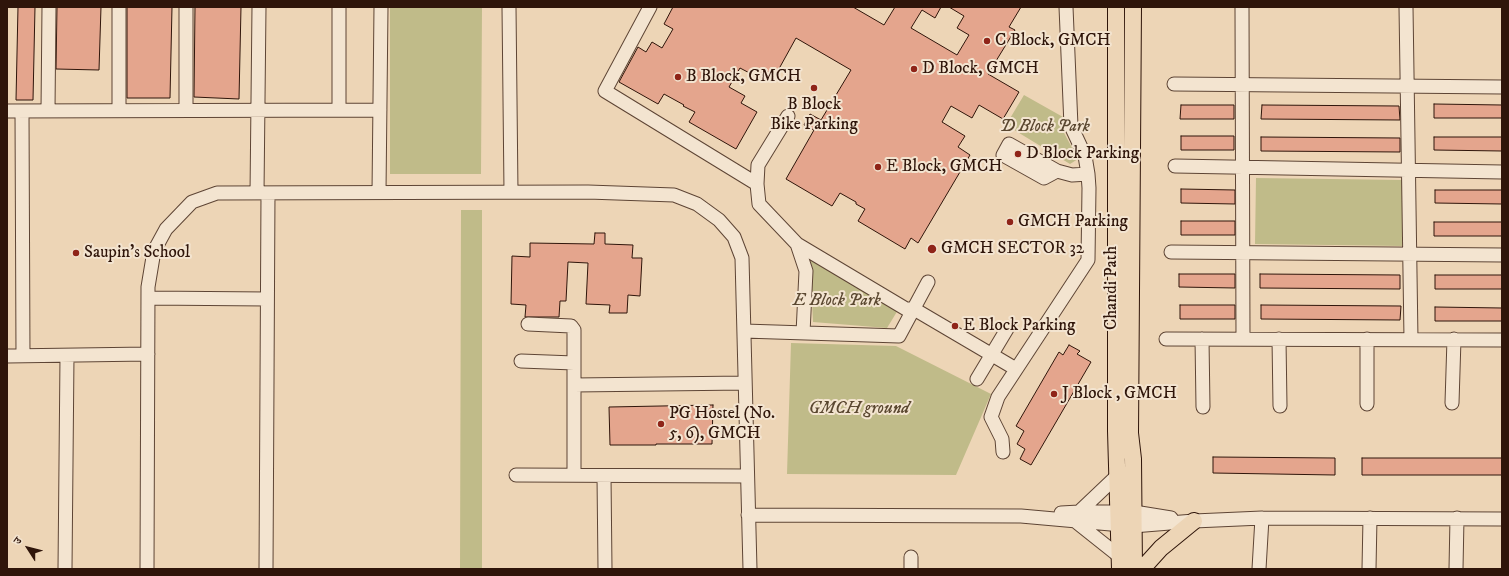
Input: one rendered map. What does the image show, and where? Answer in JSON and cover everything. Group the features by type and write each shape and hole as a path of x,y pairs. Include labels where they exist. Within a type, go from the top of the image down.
{"main road":[{"name":"Chandi Path","path":"1116,7 1116,431 1118,475 1134,569"},
{"name":"Chandi Path","path":"1119,563 1133,459 1130,433 1133,7"},
{"path":"1142,569 1161,548 1194,521"}],"street":[{"path":"48,110 49,7"},
{"path":"119,7 119,110"},
{"path":"186,7 186,110"},
{"path":"259,7 258,110 267,299 266,569"},
{"path":"339,7 339,110"},
{"path":"379,192 381,7"},
{"path":"509,7 511,192"},
{"path":"650,7 606,90 757,184"},
{"path":"1003,452 1002,439 991,417 998,397 1088,260 1088,174 1085,156 1071,126 1066,7"},
{"path":"1242,7 1243,339"},
{"path":"1406,7 1411,339"},
{"path":"1174,84 1502,87"},
{"path":"7,111 380,110"},
{"path":"22,111 23,356"},
{"path":"788,116 758,165 757,184 759,204 797,244 906,309 914,309 1016,369"},
{"path":"1175,166 1502,172"},
{"path":"1057,171 1072,175 1088,174"},
{"path":"147,569 148,287 154,251 166,229 192,202 217,193 379,192 588,192 674,195 697,204 719,220 734,237 742,258 750,569"},
{"path":"797,244 806,271 803,333"},
{"path":"1171,252 1502,255"},
{"path":"744,331 899,336 928,282"},
{"path":"148,298 267,299"},
{"path":"528,324 571,326 574,330 574,475"},
{"path":"977,379 1007,329"},
{"path":"1202,339 1203,407"},
{"path":"1452,402 1454,339"},
{"path":"1166,340 1502,340"},
{"path":"1279,340 1280,406"},
{"path":"1367,340 1367,404"},
{"path":"7,356 148,354"},
{"path":"66,569 67,356"},
{"path":"521,361 574,363"},
{"path":"574,385 745,383"},
{"path":"516,475 748,476"},
{"path":"1077,516 1118,475"},
{"path":"604,476 605,569"},
{"path":"748,515 1077,516 1194,521 1262,518 1502,519"},
{"path":"1077,516 1119,563"},
{"path":"1259,569 1262,518"},
{"path":"1369,569 1370,518"},
{"path":"1456,569 1457,518"}],"green space":[{"path":"390,7 482,7 481,174 390,174"},
{"name":"D Block Park","path":"1024,95 1063,117 1063,131 1078,159 1070,164 1006,125"},
{"path":"1256,178 1403,180 1402,246 1255,244"},
{"path":"461,210 482,210 482,569 460,569"},
{"name":"E Block Park","path":"810,260 898,310 887,328 813,322"},
{"name":"GMCH ground","path":"791,343 896,346 991,394 956,475 787,474"}],"building":[{"path":"18,7 35,7 33,100 16,100"},
{"path":"57,7 101,7 99,70 56,69"},
{"path":"127,7 172,7 170,98 127,98"},
{"path":"195,7 241,7 239,99 194,97"},
{"path":"673,7 853,7 884,25 895,7 941,7 935,18 922,10 911,28 957,55 969,35 957,28 964,16 949,7 1021,7 1009,27 1015,30 988,74 1019,92 1003,119 979,105 972,118 951,106 942,122 965,136 958,147 970,155 918,243 911,238 905,249 858,221 865,209 856,204 856,202 840,193 832,206 786,179 814,130 804,125 810,114 821,120 851,70 796,38 775,76 763,69 759,78 740,68 729,87 745,96 741,103 757,112 736,149 689,122 695,112 683,106 684,105 664,94 658,104 619,82 638,47 646,52 652,42 662,48 673,29 664,24"},
{"path":"1434,104 1502,105 1502,118 1434,118"},
{"path":"1181,105 1234,105 1234,119 1180,119"},
{"path":"1262,105 1399,106 1400,120 1261,119"},
{"path":"1181,136 1234,136 1234,150 1181,150"},
{"path":"1261,137 1400,138 1400,152 1261,151"},
{"path":"1434,137 1502,137 1502,151 1434,150"},
{"path":"1181,189 1235,190 1235,204 1181,203"},
{"path":"1435,190 1502,190 1502,204 1435,203"},
{"path":"1181,221 1235,221 1235,235 1181,235"},
{"path":"1434,222 1502,222 1502,236 1434,236"},
{"path":"595,233 605,233 605,244 633,245 632,258 642,258 640,296 628,295 627,313 609,313 610,305 586,304 588,263 568,262 566,301 560,301 559,317 525,317 526,305 511,304 512,256 530,257 530,243 594,244"},
{"path":"1179,274 1235,274 1235,288 1179,287"},
{"path":"1260,274 1400,275 1400,289 1260,288"},
{"path":"1435,275 1502,275 1502,289 1435,289"},
{"path":"1180,305 1235,305 1235,319 1180,319"},
{"path":"1261,305 1401,306 1400,320 1261,319"},
{"path":"1435,307 1502,308 1502,321 1435,321"},
{"name":"J Block , GMCH","path":"1069,345 1080,351 1077,354 1091,362 1031,465 1020,459 1025,449 1017,444 1024,431 1016,426 1059,352 1063,355"},
{"name":"PG Hostel (No. 5, 6), GMCH","path":"713,405 712,444 610,445 609,407"},
{"path":"1213,457 1335,458 1335,475 1213,473"},
{"path":"1362,458 1502,458 1502,475 1362,475"}],"place":[{"name":"C Block, GMCH","path":"987,41"},
{"name":"D Block, GMCH","path":"914,69"},
{"name":"B Block, GMCH","path":"678,77"},
{"name":"B Block Bike Parking","path":"814,88"},
{"name":"D Block Parking","path":"1018,154"},
{"name":"E Block, GMCH","path":"878,167"},
{"name":"GMCH Parking","path":"1010,222"},
{"name":"GMCH SECTOR 32","path":"932,249"},
{"name":"Saupin's School","path":"76,253"},
{"name":"E Block Parking","path":"955,326"},
{"name":"J Block , GMCH","path":"1054,394"},
{"name":"PG Hostel (No. 5, 6), GMCH","path":"661,424"}]}
